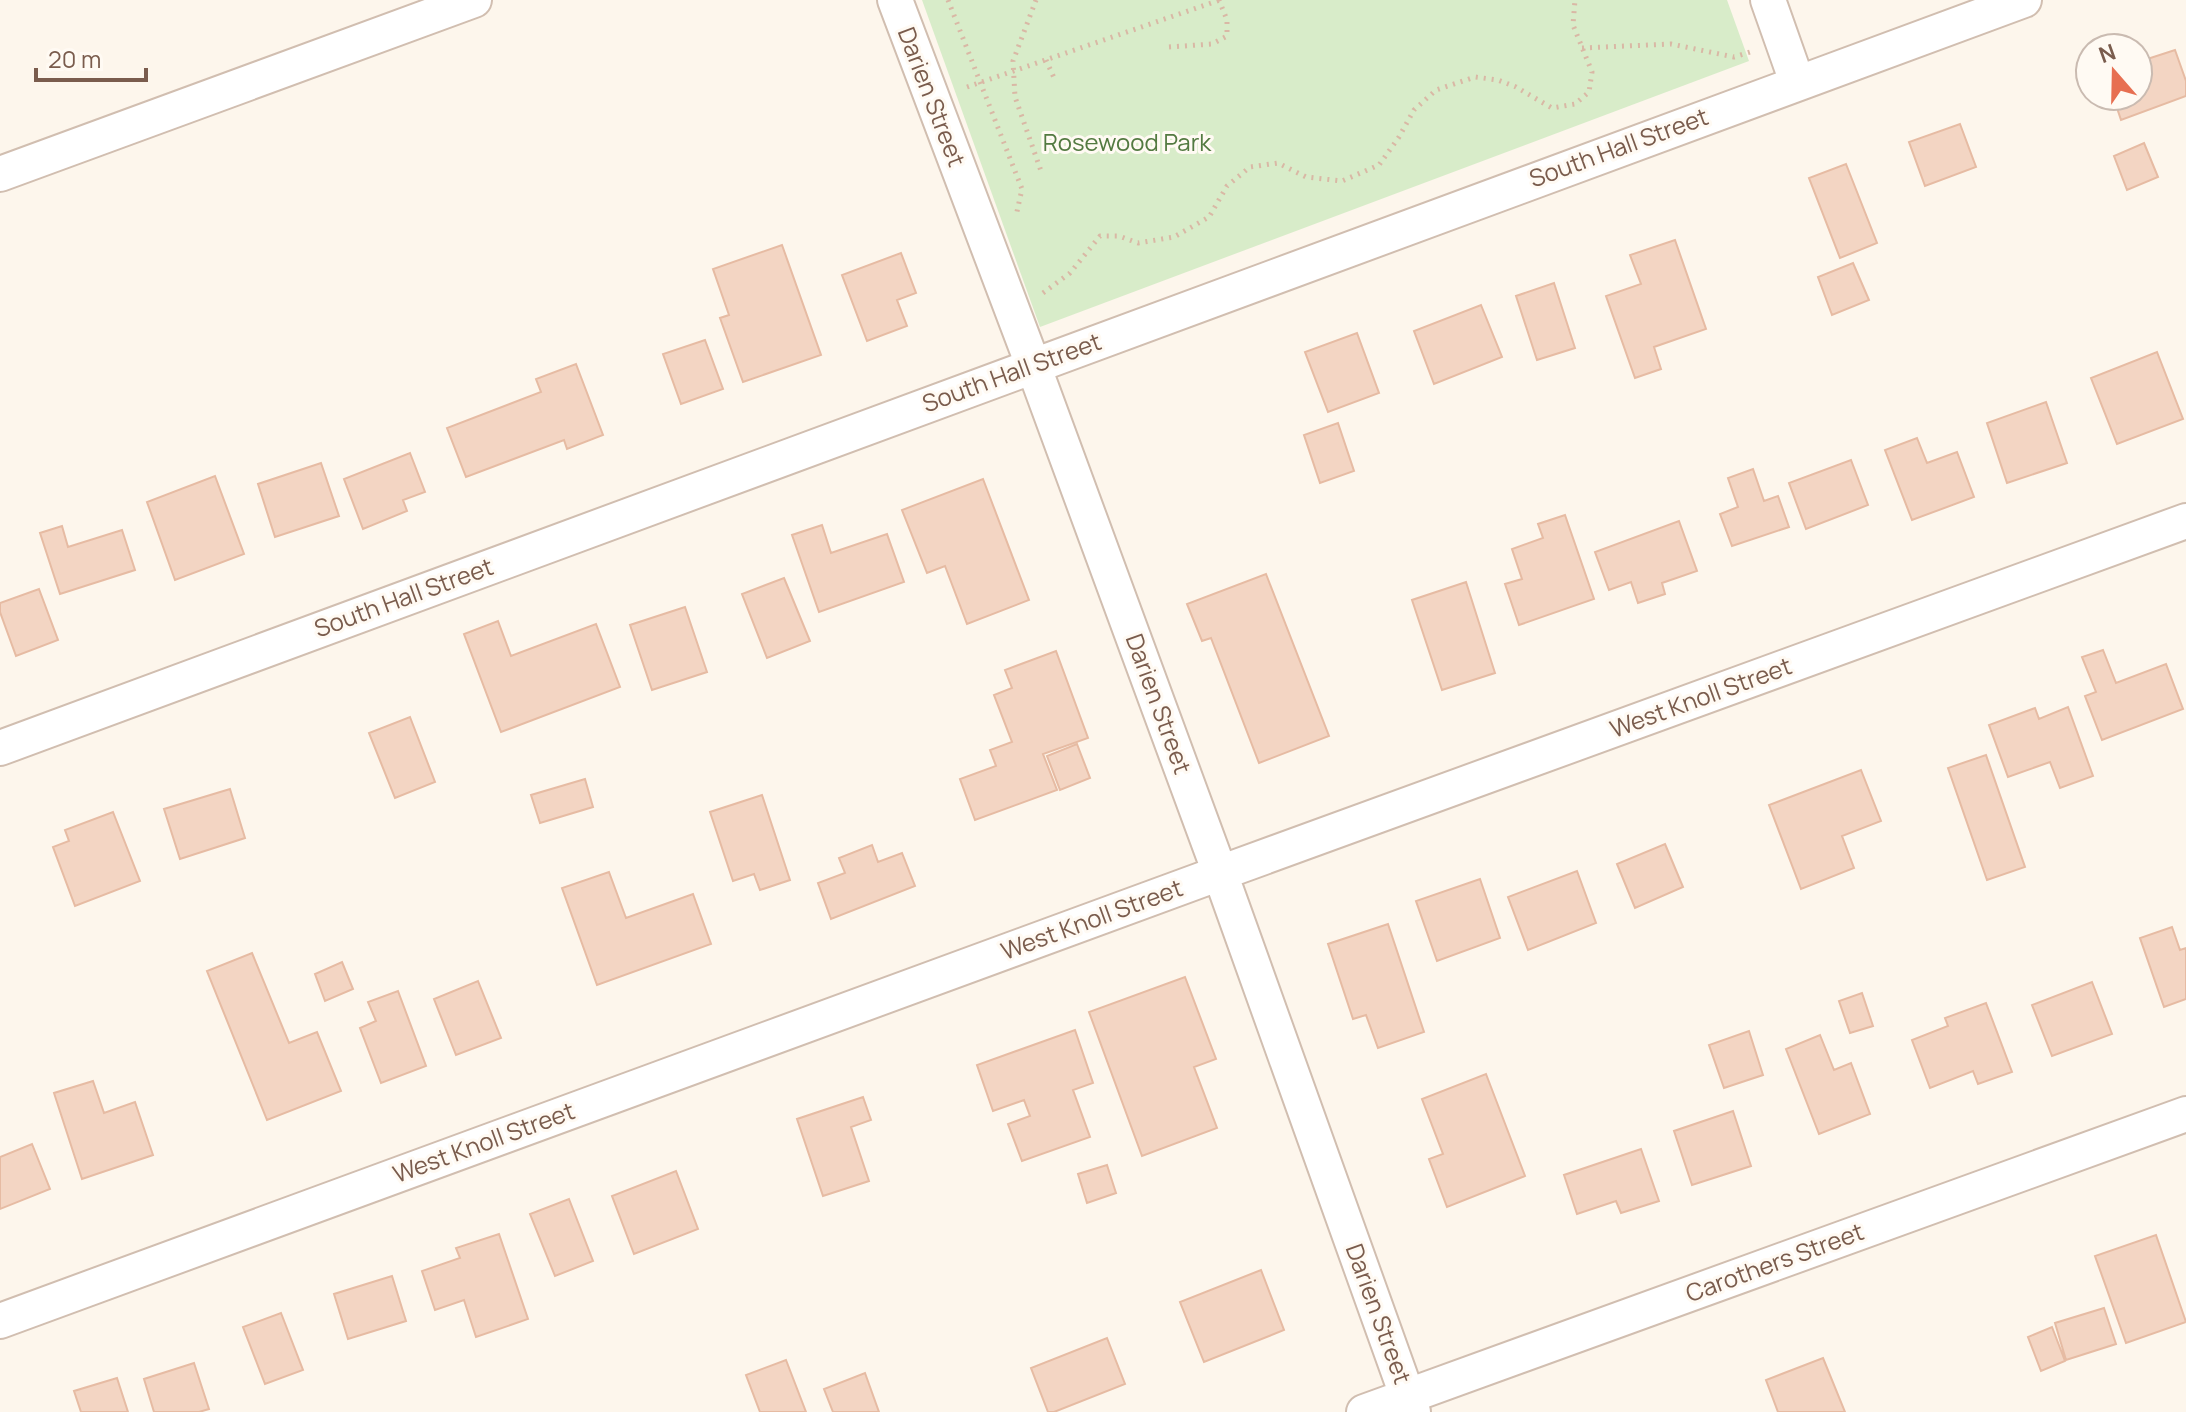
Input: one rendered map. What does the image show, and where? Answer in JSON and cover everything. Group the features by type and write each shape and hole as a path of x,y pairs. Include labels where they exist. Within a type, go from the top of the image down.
{"street":[{"path":"0,174 474,0"},
{"name":"Darien Street","path":"895,0 1220,873 1410,1404"},
{"path":"1768,0 1797,82"},
{"name":"South Hall Street","path":"0,748 2024,0"},
{"name":"West Knoll Street","path":"0,1321 2186,521"},
{"name":"Carothers Street","path":"1364,1412 1410,1404 2186,1114"}],"path":[{"path":"948,0 1022,189 1016,218"},
{"path":"1036,0 1013,61 1015,97 1041,171"},
{"path":"967,87 1219,0 1227,20 1227,36 1212,44 1169,47"},
{"path":"1043,293 1070,273 1100,236 1119,236 1138,243 1174,237 1209,217 1227,186 1250,167 1278,163 1306,177 1342,181 1379,165 1414,110 1436,90 1475,77 1498,80 1516,87 1552,108 1575,104 1589,92 1592,72 1573,25 1575,0"},
{"path":"1582,48 1671,44 1734,57 1783,40"},
{"path":"1046,60 1055,80"}],"green space":[{"name":"Rosewood Park","path":"922,0 1727,0 1749,61 1040,327"}],"building":[{"path":"2175,50 2186,81 2186,96 2154,108 2154,57"},
{"path":"2118,112 2143,112 2121,120"},
{"path":"1960,124 1976,167 1925,186 1909,142"},
{"path":"2144,143 2158,177 2127,190 2114,156"},
{"path":"1846,164 1877,243 1840,258 1809,178"},
{"path":"1675,240 1706,329 1654,347 1661,369 1635,378 1606,296 1641,284 1630,255"},
{"path":"782,245 821,355 743,382 720,318 729,315 713,269"},
{"path":"901,253 916,293 897,300 907,326 867,341 842,275"},
{"path":"1853,263 1869,300 1832,315 1818,277"},
{"path":"1554,283 1575,348 1537,360 1516,296"},
{"path":"1481,305 1502,357 1434,384 1414,331"},
{"path":"1357,333 1379,393 1328,412 1305,352"},
{"path":"705,340 723,389 681,404 663,354"},
{"path":"2157,352 2183,419 2117,444 2091,378"},
{"path":"576,364 603,435 567,449 564,440 466,477 447,428 541,392 536,379"},
{"path":"2046,402 2067,463 2007,483 1987,423"},
{"path":"1338,423 1354,471 1320,483 1304,435"},
{"path":"1917,438 1927,463 1957,452 1974,497 1912,520 1885,450"},
{"path":"410,453 425,492 403,500 407,511 363,529 344,479"},
{"path":"1851,460 1868,505 1806,529 1789,483"},
{"path":"321,463 339,516 275,537 258,484"},
{"path":"1753,469 1764,501 1778,496 1789,527 1732,546 1720,514 1738,507 1728,478"},
{"path":"215,476 244,554 175,580 147,502"},
{"path":"983,479 1029,600 967,624 945,566 927,573 902,510"},
{"path":"1565,515 1594,599 1519,625 1505,584 1522,579 1512,549 1543,538 1538,524"},
{"path":"1679,521 1697,571 1662,583 1665,594 1638,603 1631,582 1609,590 1595,552"},
{"path":"822,525 831,553 887,534 904,582 819,612 792,535"},
{"path":"62,526 68,547 122,530 135,570 60,594 40,533"},
{"path":"1266,574 1329,736 1259,763 1211,638 1202,641 1187,604"},
{"path":"784,578 810,641 767,658 742,594"},
{"path":"1466,582 1495,673 1442,690 1412,600"},
{"path":"39,589 58,640 16,656 0,612 0,603"},
{"path":"685,607 707,672 652,690 630,625"},
{"path":"498,621 511,656 596,624 620,687 501,732 464,634"},
{"path":"2103,650 2116,683 2166,664 2183,709 2102,740 2085,696 2096,692 2082,657"},
{"path":"1056,651 1088,738 1043,754 1057,790 975,820 960,779 996,766 990,750 1012,742 994,695 1012,688 1005,670"},
{"path":"2068,707 2093,776 2060,788 2050,762 2008,777 1989,725 2035,708 2039,719"},
{"path":"410,717 435,782 395,798 369,733"},
{"path":"1077,744 1090,778 1060,790 1047,756"},
{"path":"1986,755 2025,867 1987,880 1948,768"},
{"path":"1861,770 1881,821 1842,836 1854,868 1801,889 1769,805"},
{"path":"585,779 593,807 540,823 531,795"},
{"path":"230,789 245,838 180,859 164,809"},
{"path":"762,795 790,880 760,890 754,874 733,881 710,812"},
{"path":"113,812 140,881 75,906 53,847 69,841 65,830"},
{"path":"1665,844 1683,887 1635,908 1617,864"},
{"path":"872,845 878,862 902,853 915,886 831,919 818,883 845,873 839,858"},
{"path":"1577,871 1596,923 1528,950 1508,897"},
{"path":"609,872 626,918 693,894 711,944 597,985 562,888"},
{"path":"1480,879 1500,938 1437,961 1416,901"},
{"path":"1388,924 1424,1032 1378,1048 1366,1015 1353,1019 1328,944"},
{"path":"2172,927 2180,950 2186,948 2186,999 2164,1007 2140,938"},
{"path":"252,953 289,1043 317,1032 341,1091 267,1120 207,971"},
{"path":"342,962 353,989 325,1001 315,974"},
{"path":"1185,977 1216,1059 1194,1067 1217,1128 1142,1156 1089,1012"},
{"path":"478,981 501,1038 456,1055 434,999"},
{"path":"2092,982 2112,1034 2052,1056 2032,1005"},
{"path":"398,991 426,1066 381,1083 360,1028 376,1021 368,1002"},
{"path":"1862,993 1873,1026 1850,1033 1839,1001"},
{"path":"1986,1003 2012,1072 1978,1084 1973,1071 1930,1088 1912,1040 1948,1026 1945,1018"},
{"path":"1075,1030 1093,1083 1073,1090 1090,1137 1022,1161 1008,1124 1030,1116 1024,1100 993,1111 977,1065"},
{"path":"1749,1031 1763,1075 1724,1088 1709,1045"},
{"path":"1820,1035 1834,1070 1851,1063 1870,1114 1819,1134 1786,1049"},
{"path":"1486,1074 1525,1176 1447,1207 1429,1159 1443,1154 1422,1099"},
{"path":"93,1081 104,1113 135,1102 153,1155 82,1179 54,1093"},
{"path":"863,1097 871,1120 851,1127 869,1181 823,1196 797,1119"},
{"path":"1733,1111 1751,1166 1692,1185 1674,1131"},
{"path":"32,1144 50,1189 0,1209 0,1157"},
{"path":"1641,1149 1659,1201 1621,1213 1616,1201 1577,1214 1564,1175"},
{"path":"1107,1165 1116,1193 1087,1203 1078,1174"},
{"path":"676,1171 698,1229 634,1254 612,1196"},
{"path":"569,1199 593,1261 555,1276 530,1214"},
{"path":"499,1234 528,1319 476,1337 464,1300 435,1310 422,1271 460,1258 456,1248"},
{"path":"2156,1235 2186,1322 2126,1343 2095,1256"},
{"path":"1261,1270 1284,1330 1204,1362 1180,1302"},
{"path":"392,1276 406,1321 348,1339 334,1294"},
{"path":"2104,1308 2116,1344 2066,1360 2055,1323"},
{"path":"281,1313 303,1370 265,1384 243,1327"},
{"path":"2052,1327 2065,1361 2041,1371 2028,1337"},
{"path":"1107,1338 1125,1384 1048,1412 1031,1368"},
{"path":"1823,1358 1845,1412 1778,1412 1766,1380"},
{"path":"786,1360 806,1412 760,1412 746,1375"},
{"path":"194,1363 209,1409 199,1412 154,1412 144,1379"},
{"path":"865,1373 879,1412 833,1412 824,1389"},
{"path":"117,1378 128,1412 81,1412 74,1391"}]}
